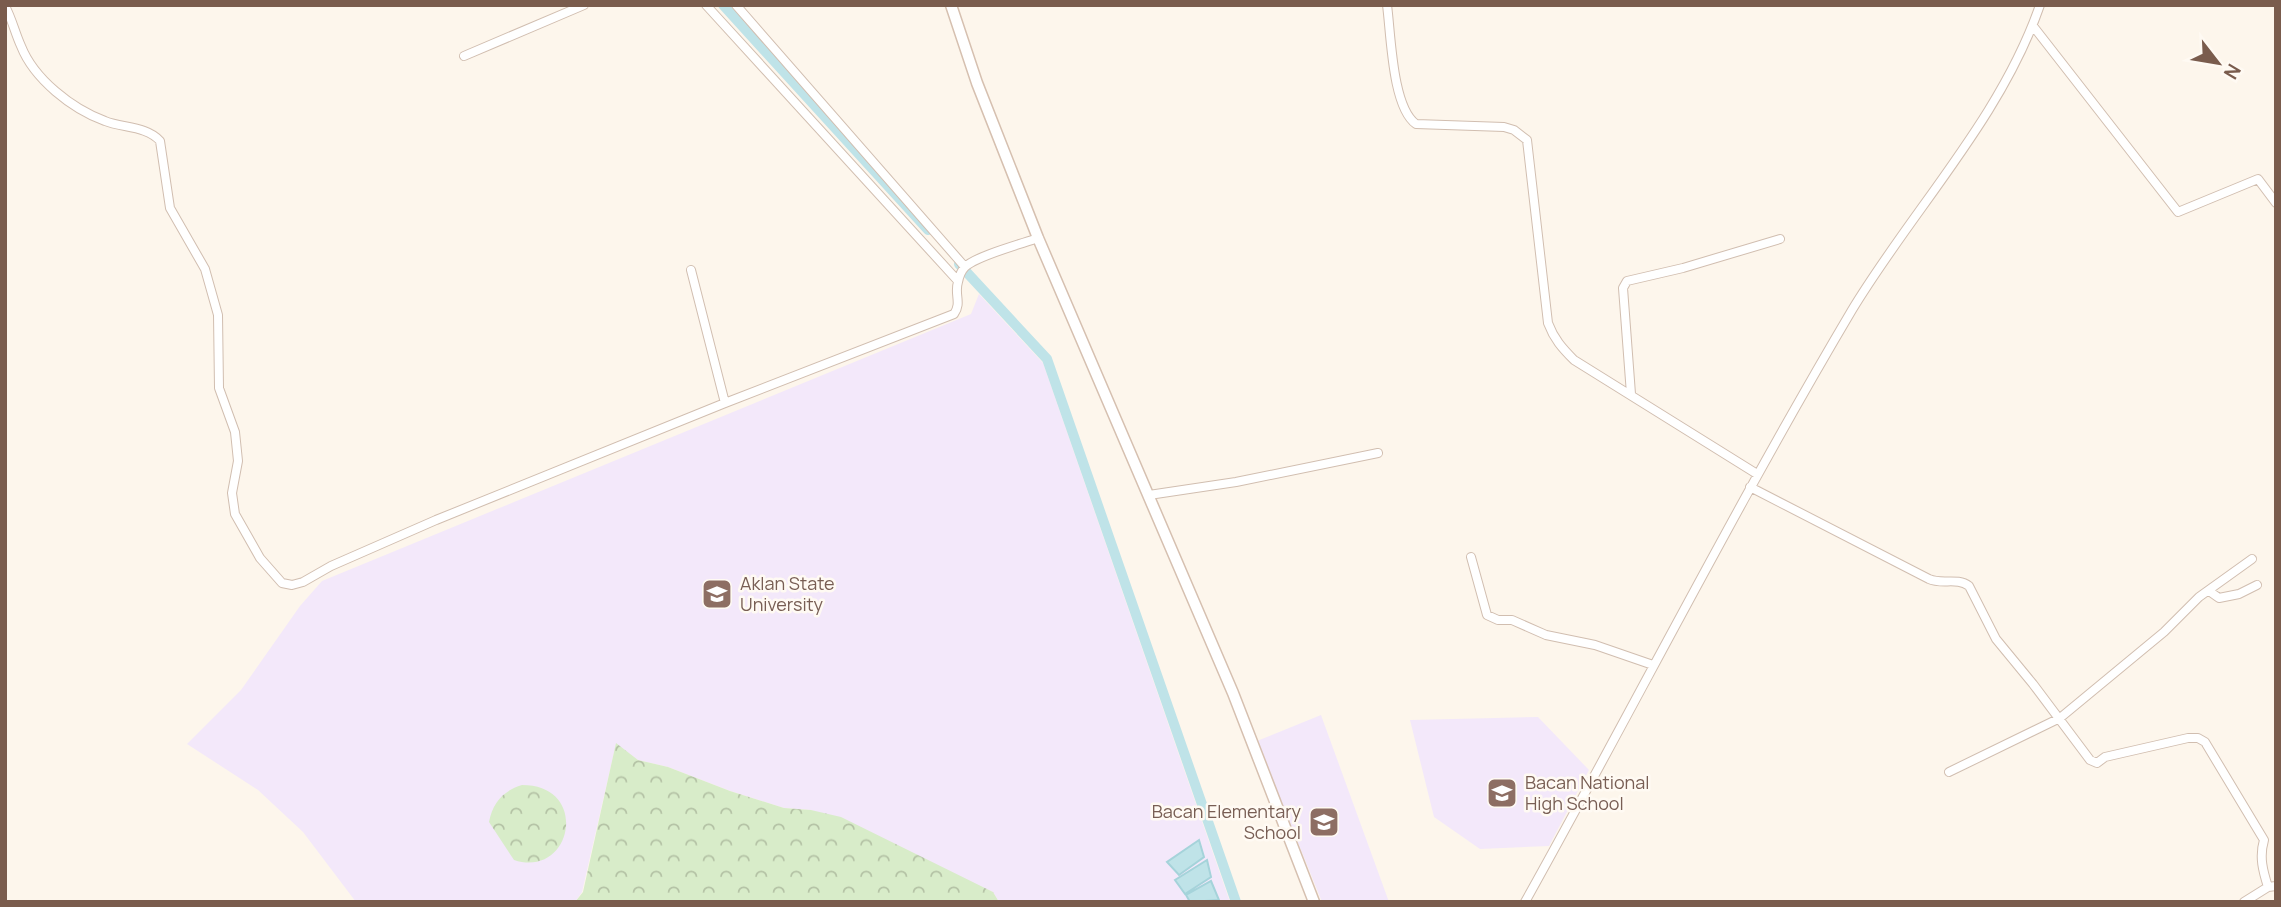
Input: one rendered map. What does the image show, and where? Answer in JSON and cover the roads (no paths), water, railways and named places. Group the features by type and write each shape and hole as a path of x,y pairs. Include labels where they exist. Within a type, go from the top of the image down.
{"main road":[{"path":"951,5 977,83 1038,238 1233,693 1314,902"}],"street":[{"path":"464,56 584,5"},
{"path":"706,5 962,272"},
{"path":"5,6 22,49 37,72 55,91 106,122 153,133 160,141 170,208 205,270 218,315 219,388 235,432 238,461 232,493 235,514 260,558 282,583 292,585 436,520 724,403 954,314 958,309 962,272 736,5"},
{"path":"1387,5 1398,87 1409,119 1416,124 1504,127 1514,130 1527,140 1548,323 1553,337 1574,360 1757,474"},
{"path":"1527,901 1757,474 1868,285 1987,111 2024,47 2040,5"},
{"path":"2033,26 2178,212 2258,179 2275,199"},
{"path":"962,272 1038,238"},
{"path":"1632,394 1623,288 1627,281 1697,264 1780,239"},
{"path":"691,270 724,403"},
{"path":"1149,495 1237,482 1377,453"},
{"path":"1750,487 1929,579 1964,582 1969,586 1996,639 2060,718 2084,754 2097,763 2105,757 2180,740 2198,738 2205,742 2264,840 2260,851 2262,864 2272,886 2244,902"},
{"path":"1471,557 1487,615 1498,620 1512,620 1546,635 1595,645 1653,665"},
{"path":"1949,772 2060,718 2164,632 2199,597 2252,559"},
{"path":"2209,591 2219,598 2239,594 2257,585"}],"water":[{"path":"1199,840 1204,857 1179,875 1167,862"},
{"path":"1207,860 1211,877 1185,894 1175,880"},
{"path":"1211,881 1219,900 1190,902 1186,895"}],"waterway":[{"path":"723,5 928,230"},
{"path":"959,264 1047,359 1236,902"}],"place":[{"name":"Aklan State University","path":"717,594"},
{"name":"Bacan National High School","path":"1502,793"},
{"name":"Bacan Elementary School","path":"1324,822"}]}
